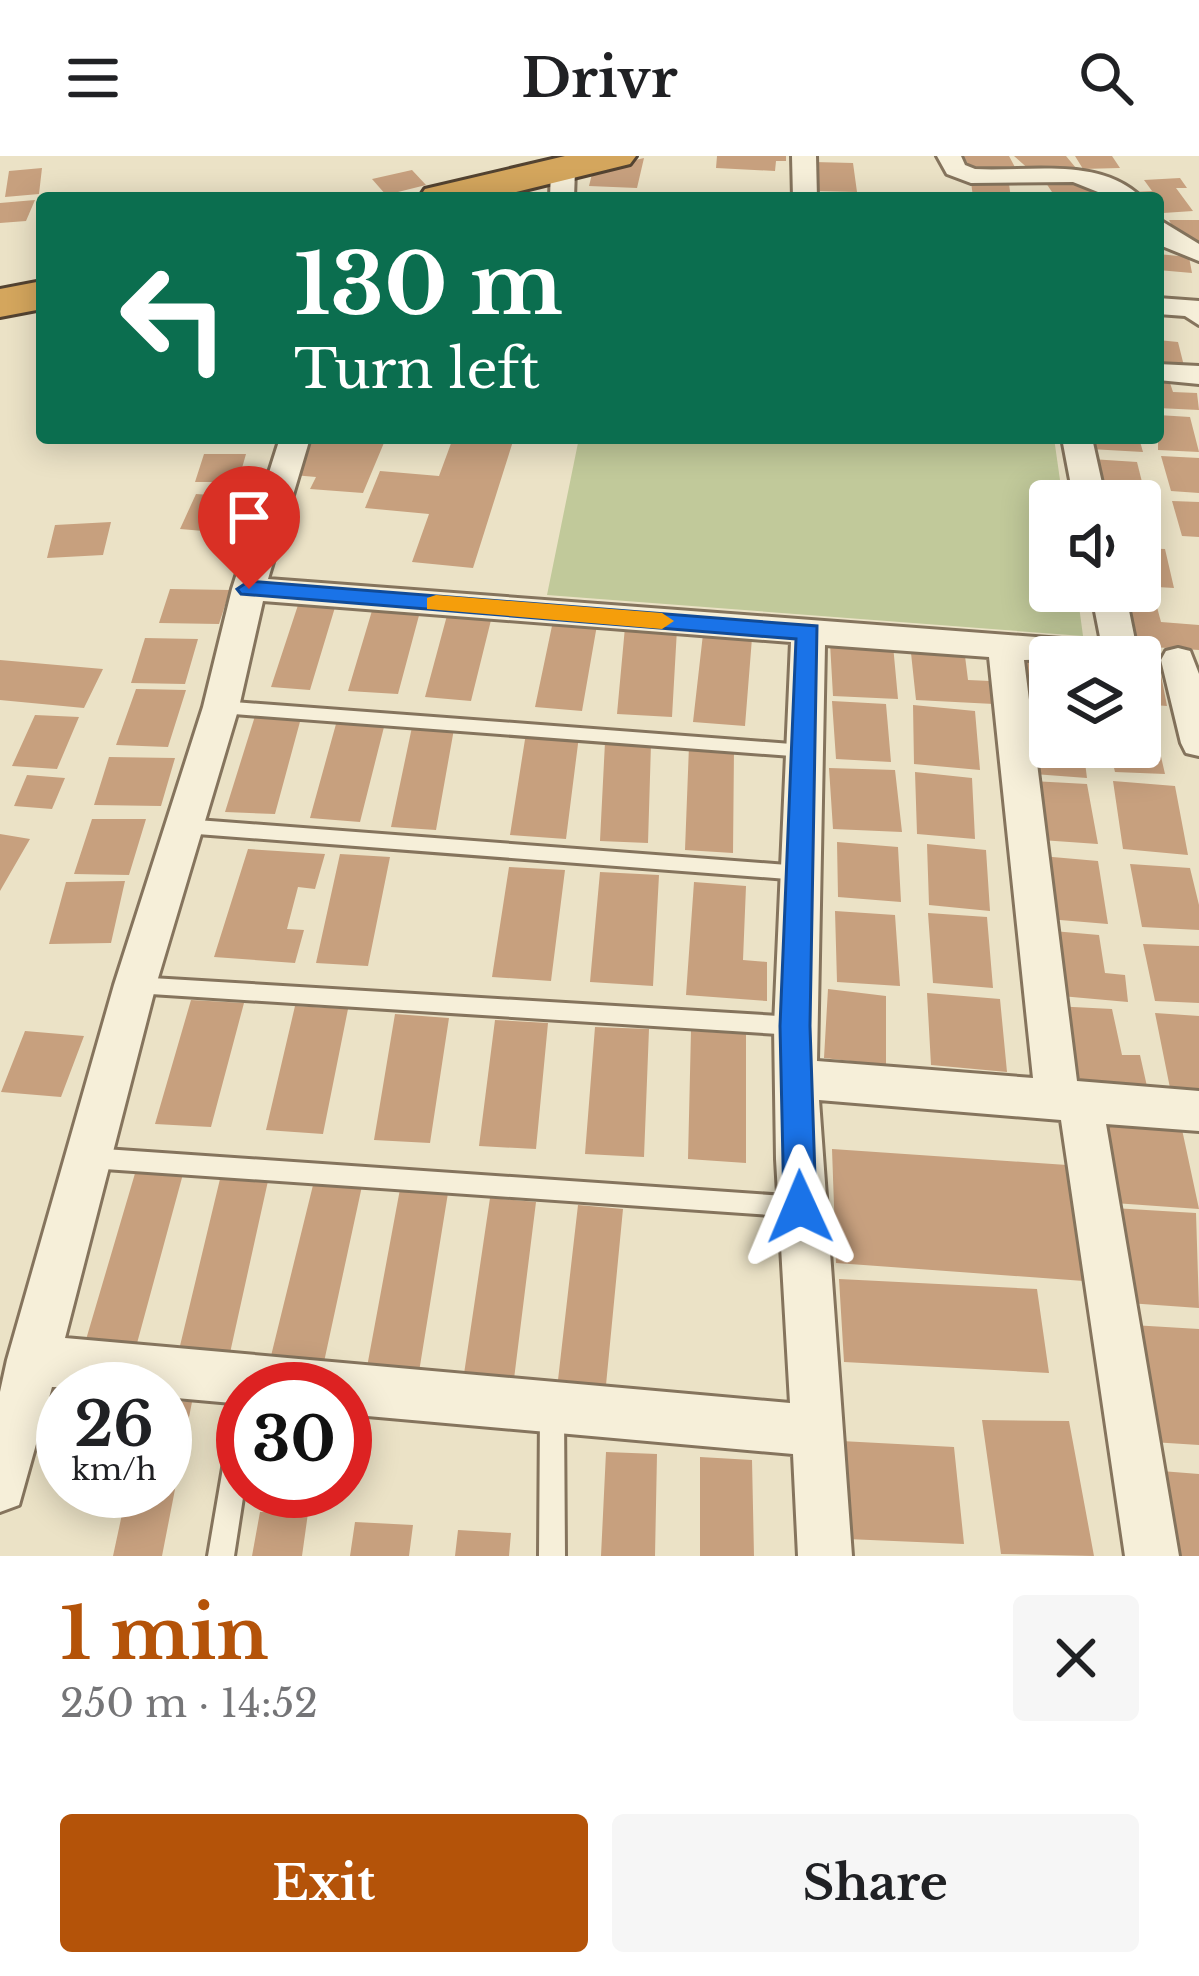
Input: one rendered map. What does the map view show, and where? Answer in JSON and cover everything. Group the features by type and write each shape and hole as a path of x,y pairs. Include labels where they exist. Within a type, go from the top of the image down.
{"highway":[{"path":"489,192 562,183 616,156"},
{"path":"0,303 36,296"}],"street":[{"path":"804,156 805,192"},
{"path":"949,156 956,169 971,176 1086,173 1105,177 1123,192"},
{"path":"1164,238 1199,253"},
{"path":"1164,307 1197,309 1199,317"},
{"path":"1164,372 1199,375"},
{"path":"0,1486 135,985 293,444"},
{"path":"1078,444 1086,480"},
{"path":"249,589 1029,648"},
{"path":"808,632 795,1026 800,1207 820,1431 825,1556"},
{"path":"1005,646 1068,1100 1152,1556"},
{"path":"1189,661 1199,743"},
{"path":"797,1078 1199,1111"},
{"path":"32,1360 216,1392"},
{"path":"372,1402 552,1408 820,1431"}],"lane":[{"path":"220,707 805,751"},
{"path":"184,826 800,873"},
{"path":"135,985 795,1026"},
{"path":"90,1158 800,1207"},
{"path":"552,1408 552,1556"},
{"path":"221,1556 227,1518"}],"green space":[{"path":"578,444 1055,444 1060,480 1029,480 1029,612 1080,612 1083,636 547,595"}],"building":[{"path":"717,156 786,156 786,161 776,161 775,171 716,168"},
{"path":"964,156 1009,156 1017,171 972,173"},
{"path":"1014,156 1066,156 1076,168 1032,172"},
{"path":"1075,156 1112,156 1120,168 1083,169"},
{"path":"644,158 637,188 589,186 593,170"},
{"path":"814,162 853,163 857,192 817,191"},
{"path":"42,168 39,192 5,197 9,171"},
{"path":"412,170 426,185 383,192 372,179"},
{"path":"1084,178 1092,192 1052,192 1044,180"},
{"path":"1180,178 1187,188 1176,188 1193,211 1164,213 1164,192 1134,192 1152,191 1144,180"},
{"path":"971,182 1009,184 1010,192 972,192"},
{"path":"35,200 26,221 0,223 0,203"},
{"path":"1169,220 1199,220 1199,243 1181,243"},
{"path":"1164,255 1189,257 1192,273 1164,271"},
{"path":"1164,341 1178,342 1184,366 1164,364"},
{"path":"1164,380 1169,380 1173,392 1197,393 1199,410 1164,408"},
{"path":"1164,415 1190,417 1199,452 1158,450 1158,444 1164,444"},
{"path":"307,444 383,444 363,493 310,489 316,477 293,475"},
{"path":"451,444 512,444 473,568 412,562 429,514 365,508 380,471 439,476"},
{"path":"1089,444 1141,444 1143,452 1090,449"},
{"path":"204,454 246,454 238,482 195,482"},
{"path":"1161,456 1199,458 1199,493 1171,491"},
{"path":"1091,459 1137,462 1142,480 1095,480"},
{"path":"196,494 240,497 232,515 258,517 251,535 180,529"},
{"path":"1172,501 1199,502 1199,537 1182,536"},
{"path":"111,522 103,555 47,558 55,525"},
{"path":"1161,549 1165,549 1174,588 1161,587"},
{"path":"170,589 230,590 219,624 159,623"},
{"path":"299,602 336,604 310,690 271,687"},
{"path":"374,604 421,608 398,694 348,691"},
{"path":"449,608 493,612 471,701 425,697"},
{"path":"1128,612 1158,612 1161,622 1199,625 1199,650 1161,648 1161,636 1134,636"},
{"path":"553,621 597,625 582,711 535,707"},
{"path":"625,627 677,629 672,717 617,714"},
{"path":"703,634 752,638 745,726 693,722"},
{"path":"145,638 198,639 185,684 131,683"},
{"path":"830,643 893,645 898,699 833,696"},
{"path":"911,653 965,656 968,680 990,681 994,704 916,700"},
{"path":"1016,656 1029,657 1029,708 1022,707"},
{"path":"0,660 103,669 84,708 0,700"},
{"path":"1161,675 1167,706 1161,706"},
{"path":"136,689 186,690 168,747 116,745"},
{"path":"832,701 886,704 891,762 836,759"},
{"path":"913,705 975,711 980,770 914,764"},
{"path":"35,715 79,717 57,769 12,766"},
{"path":"255,716 301,718 275,814 225,812"},
{"path":"336,724 384,727 360,822 310,818"},
{"path":"412,727 454,729 436,830 391,827"},
{"path":"526,733 579,736 566,839 510,835"},
{"path":"605,742 651,744 648,843 600,841"},
{"path":"689,746 734,749 733,853 685,850"},
{"path":"109,757 175,758 161,806 94,805"},
{"path":"1161,757 1165,774 1115,772 1114,768 1161,768"},
{"path":"829,768 895,770 902,832 833,829"},
{"path":"1033,768 1086,768 1087,778 1034,774"},
{"path":"915,772 972,778 975,839 917,834"},
{"path":"27,775 65,778 52,809 14,806"},
{"path":"1032,781 1087,784 1098,844 1041,840"},
{"path":"1113,781 1175,786 1188,855 1123,849"},
{"path":"92,819 146,819 129,875 74,874"},
{"path":"0,834 30,839 0,891"},
{"path":"837,842 898,847 901,902 838,897"},
{"path":"927,844 986,850 990,911 929,905"},
{"path":"248,849 325,854 315,889 298,887 287,929 304,930 295,963 214,957"},
{"path":"340,854 390,857 368,966 316,963"},
{"path":"1041,856 1098,861 1108,924 1048,919"},
{"path":"1130,864 1190,868 1199,930 1142,927"},
{"path":"509,867 565,870 551,981 492,977"},
{"path":"600,872 659,875 653,986 590,982"},
{"path":"125,881 111,943 49,944 66,882"},
{"path":"694,882 746,886 743,960 767,962 767,1001 686,995"},
{"path":"835,911 895,915 900,986 837,982"},
{"path":"928,913 987,917 993,988 933,983"},
{"path":"1053,931 1099,935 1105,973 1125,975 1128,1002 1061,996"},
{"path":"1143,944 1199,946 1199,1003 1155,1001"},
{"path":"828,989 886,996 886,1065 824,1058"},
{"path":"927,993 1000,999 1007,1072 931,1065"},
{"path":"191,1000 244,1003 211,1127 155,1124"},
{"path":"295,1006 348,1009 323,1134 266,1130"},
{"path":"1053,1006 1112,1009 1122,1055 1140,1055 1148,1091 1083,1089 1080,1078 1066,1078"},
{"path":"1155,1013 1199,1016 1199,1099 1172,1098"},
{"path":"395,1014 449,1018 430,1143 374,1140"},
{"path":"495,1020 548,1023 536,1149 479,1146"},
{"path":"595,1027 649,1029 644,1157 585,1154"},
{"path":"25,1031 84,1036 61,1097 1,1092"},
{"path":"691,1031 746,1034 746,1163 688,1159"},
{"path":"1099,1115 1180,1120 1199,1209 1114,1203"},
{"path":"832,1149 1067,1165 1084,1281 836,1263"},
{"path":"136,1170 183,1174 136,1347 85,1343"},
{"path":"220,1179 268,1181 230,1353 179,1350"},
{"path":"314,1181 362,1186 324,1362 271,1356"},
{"path":"400,1189 448,1193 419,1372 372,1367 368,1362"},
{"path":"490,1198 536,1202 514,1379 464,1374"},
{"path":"578,1205 623,1209 606,1385 558,1380"},
{"path":"1113,1208 1196,1213 1199,1308 1128,1303"},
{"path":"839,1279 1037,1289 1049,1373 844,1362"},
{"path":"1132,1325 1199,1329 1199,1445 1152,1442"},
{"path":"982,1420 1069,1421 1094,1556 1001,1554"},
{"path":"841,1441 954,1447 964,1544 847,1539"},
{"path":"606,1452 657,1454 655,1556 601,1556"},
{"path":"700,1457 752,1460 754,1556 700,1556"},
{"path":"1161,1471 1199,1474 1199,1556 1175,1556"},
{"path":"121,1518 169,1518 162,1556 113,1556"},
{"path":"259,1518 307,1518 302,1556 252,1556"},
{"path":"355,1522 413,1525 409,1556 350,1556"},
{"path":"458,1530 511,1533 509,1556 455,1556"}],"slow traffic":[{"path":"436,603 662,621"}],"route":[{"path":"249,589 808,632 795,1026 800,1207"}]}
